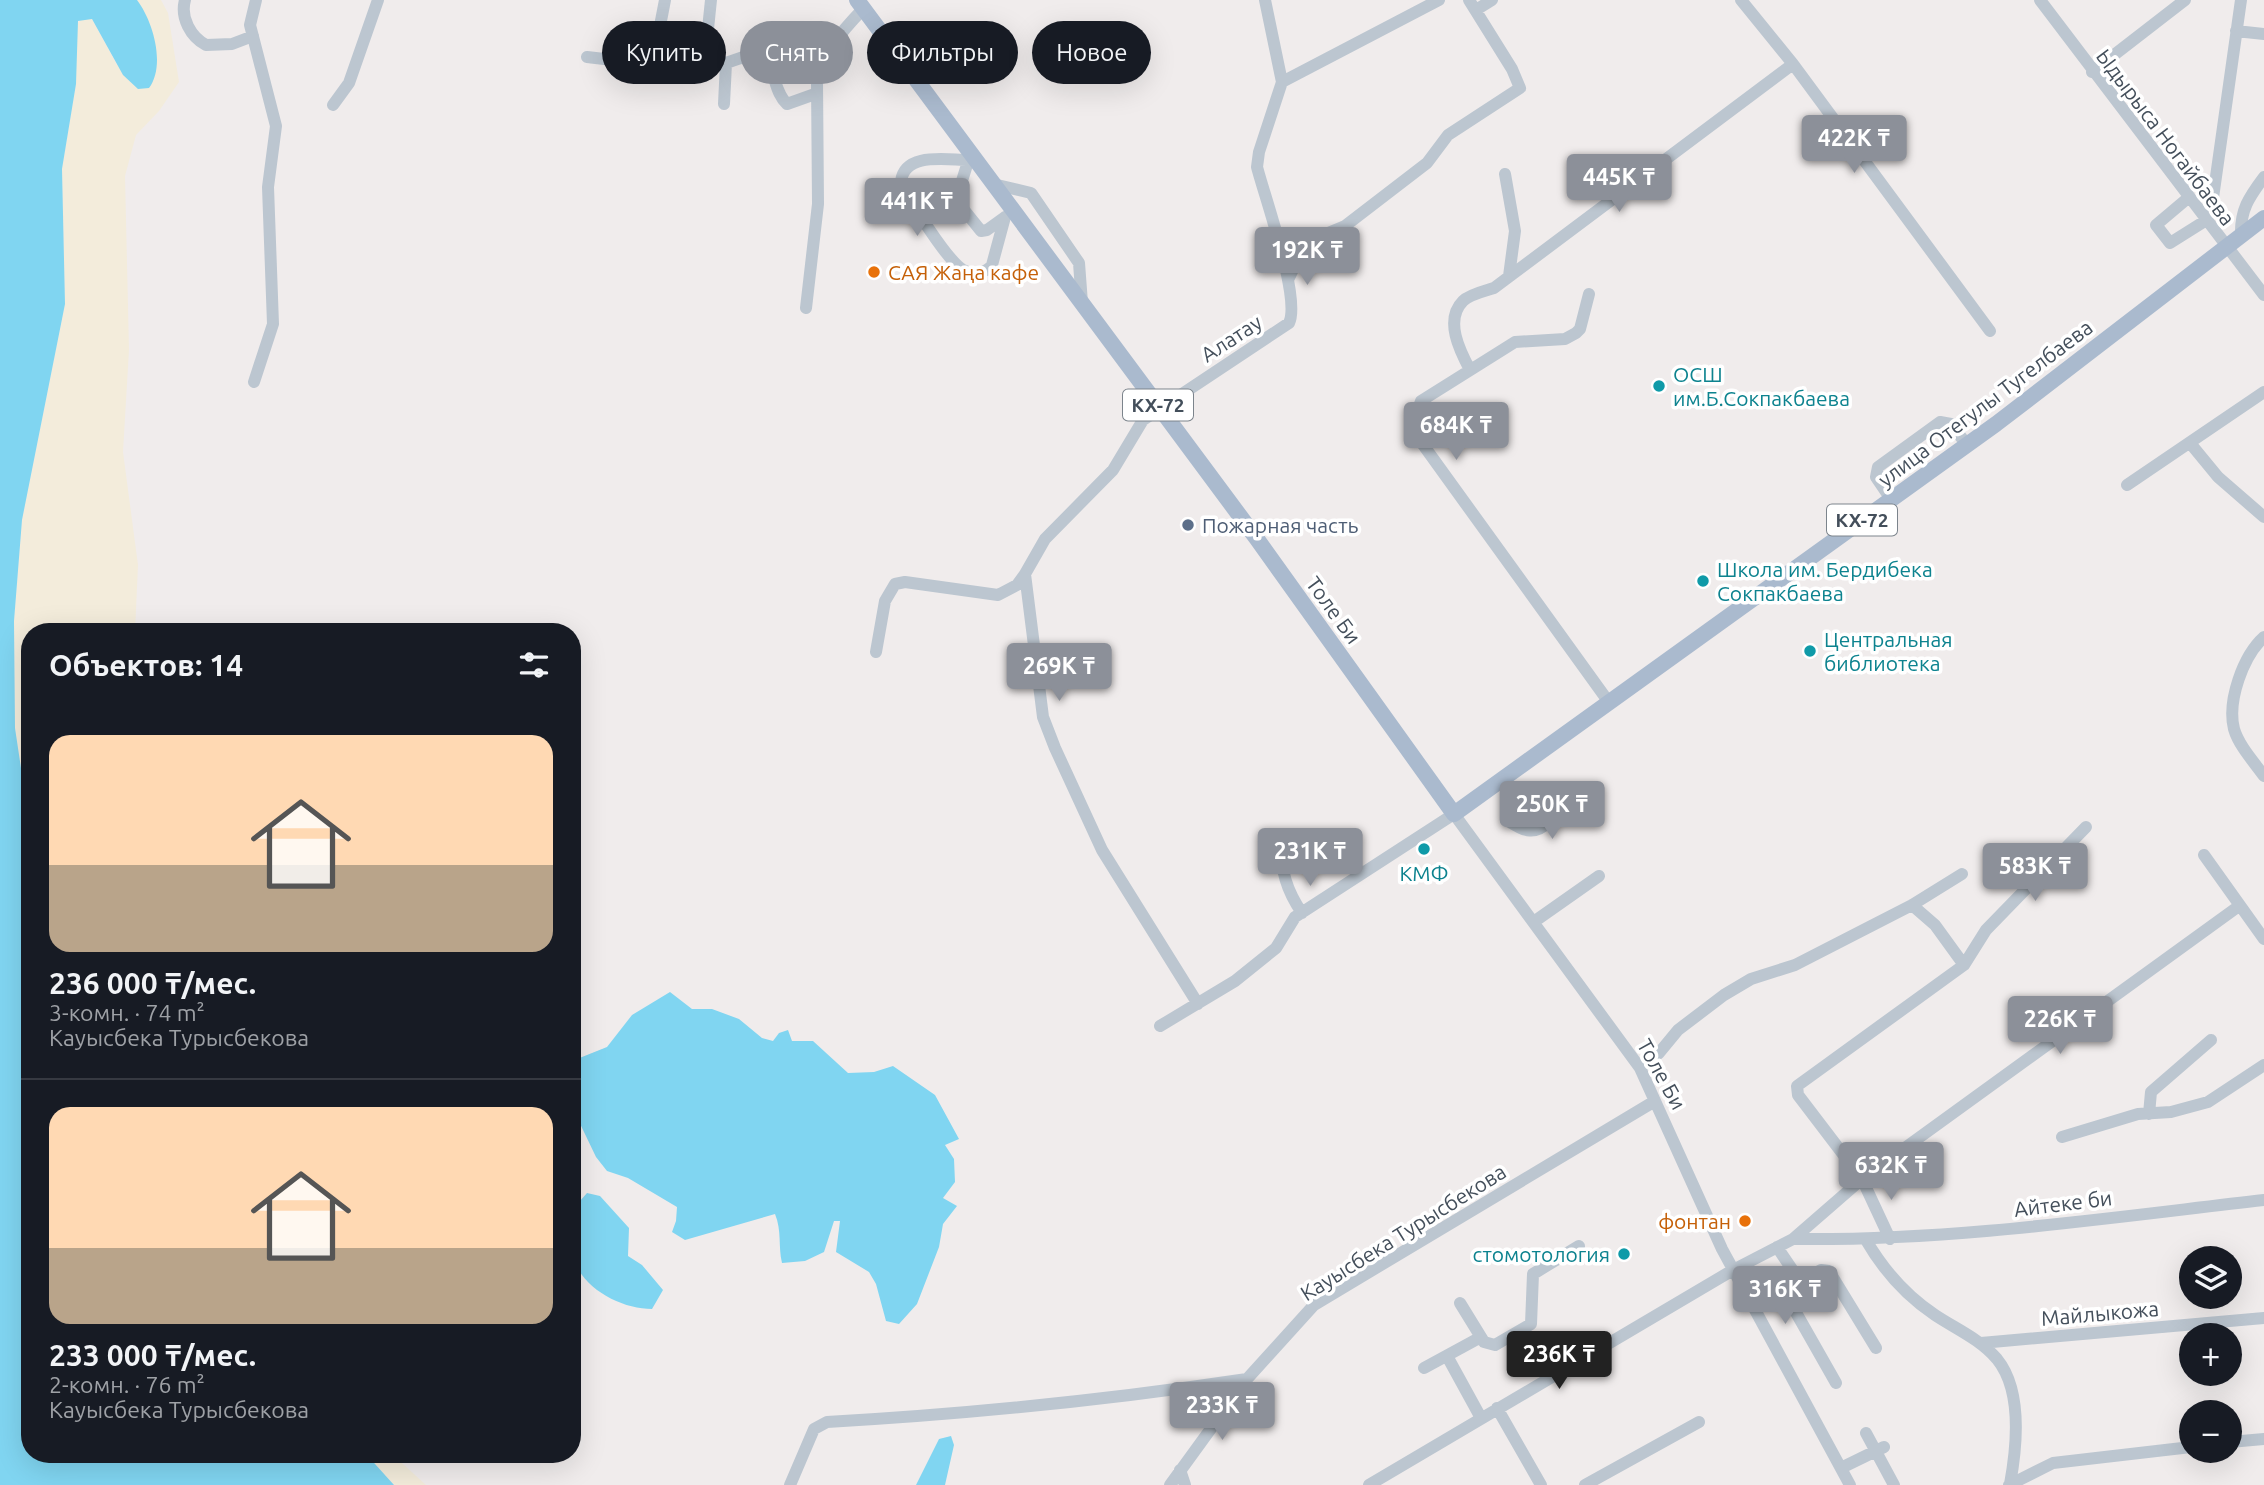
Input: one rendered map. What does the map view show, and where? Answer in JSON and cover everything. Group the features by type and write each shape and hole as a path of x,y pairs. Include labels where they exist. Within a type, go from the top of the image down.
{"main road":[{"name":"Толе Би","path":"860,5 993,184 1009,214 1160,407 1454,814"},
{"name":"улица Отегулы Тугелбаева","path":"1454,814 1967,445 2264,218"}],"street":[{"path":"185,0 183,7 191,34 206,45 232,44 253,36"},
{"path":"254,382 273,324 268,187 276,126 253,36 251,14 256,0"},
{"path":"333,105 349,83 378,0"},
{"path":"587,57 653,62 665,0"},
{"path":"709,21 711,0"},
{"name":"Алатау","path":"1160,407 1289,323 1293,307 1288,280 1257,167 1259,152 1282,82 1265,0"},
{"path":"1282,82 1439,0"},
{"path":"1288,280 1297,261 1316,238 1345,226 1427,163 1448,135 1520,88 1512,69 1472,5 1492,0"},
{"path":"1741,0 1793,64 1990,331"},
{"name":"Ыдырыса Ногайбаева","path":"2040,0 2225,248 2264,295"},
{"path":"2092,72 2185,0"},
{"path":"2188,198 2160,220 2156,229 2170,243 2205,221 2211,212 2241,0"},
{"path":"806,308 818,204 816,94 820,69 837,36 860,5"},
{"path":"2236,31 2264,34"},
{"path":"726,64 755,53 768,62 781,99 787,104 816,94"},
{"path":"1470,370 1458,348 1455,313 1467,298 1494,288 1793,64"},
{"path":"724,104 725,84"},
{"path":"970,156 956,200 981,231 987,230 1009,214 992,265 982,272 967,272 952,260 901,181 903,169 911,163 970,156"},
{"path":"1505,174 1515,231 1509,276"},
{"path":"2241,236 2241,218 2247,200 2264,177"},
{"path":"993,184 1031,193 1079,263 1082,305"},
{"path":"1589,294 1580,329 1569,338 1515,342 1421,401 1411,428 1608,701"},
{"path":"2127,485 2263,396"},
{"path":"876,653 885,601 895,584 905,582 998,594 1017,585 1045,539 1113,470 1143,420 1160,407"},
{"path":"1891,499 1875,472 1920,437 1946,421 1967,445"},
{"path":"2190,443 2218,477 2264,517"},
{"path":"1025,574 1043,717 1055,748 1102,850 1198,1004"},
{"path":"2264,637 2244,666 2234,700 2234,717 2240,741 2264,776"},
{"path":"1506,820 1532,833 1548,823 1551,815 1546,790"},
{"path":"1160,1026 1236,981 1276,948 1293,920 1302,913 1454,814"},
{"name":"Толе Би","path":"1454,814 1535,921 1640,1068 1736,1274 1850,1485"},
{"path":"1889,1239 1862,1179 1798,1095 1797,1086 1964,965 1986,930 2086,827"},
{"path":"1294,834 1282,843 1284,873 1289,894 1302,913"},
{"path":"2204,855 2264,939"},
{"path":"1640,1068 1659,1053 1678,1030 1724,995 1751,979 1795,965 1912,905 1962,874"},
{"path":"1535,921 1599,876"},
{"path":"1912,905 1936,925 1964,965"},
{"path":"1368,1485 1793,1239 1862,1179 2239,906"},
{"path":"2149,1114 2151,1092 2211,1040"},
{"path":"2062,1137 2138,1114 2171,1112 2208,1101 2264,1065"},
{"name":"Кауысбека Турысбекова","path":"1170,1485 1247,1379 1314,1305 1655,1101"},
{"name":"Айтеке би","path":"1793,1239 1866,1240 1986,1232 2264,1200"},
{"path":"1866,1240 1882,1268 1916,1301 1981,1343 1998,1360 2015,1399 2010,1485"},
{"path":"1460,1303 1484,1342 1495,1345 1531,1324 1533,1274 1579,1246"},
{"path":"1777,1247 1796,1282 1801,1300 1813,1303 1823,1290 1814,1273"},
{"path":"1836,1383 1786,1295 1787,1289 1814,1273 1829,1271 1876,1348"},
{"name":"Майлыкожа","path":"1981,1343 2264,1318"},
{"path":"1424,1368 1481,1337"},
{"path":"1447,1356 1481,1418"},
{"path":"790,1485 814,1429 827,1422 1086,1402 1247,1379"},
{"path":"1497,1408 1541,1485"},
{"path":"1586,1485 1699,1422"},
{"path":"1866,1433 1880,1449 1894,1485"},
{"path":"2242,1442 2264,1439"},
{"path":"2010,1485 2053,1463 2179,1448"},
{"path":"1841,1468 1880,1449"},
{"path":"1180,1470 1185,1485"}],"sand":[{"path":"137,0 161,0 168,13 179,82 159,111 136,135 125,176 129,350 123,452 138,565 135,623 21,623 21,768 15,728 14,621 22,520 65,304 62,169 76,84 76,25 82,18 92,19 117,65 153,37"},
{"path":"374,1463 402,1463 426,1485 394,1485"}],"water":[{"path":"0,0 137,0 148,19 157,56 157,68 149,88 138,89 123,75 92,19 78,21 76,84 62,169 65,304 22,520 14,621 15,728 21,768 21,1463 374,1463 394,1485 0,1485"},
{"path":"670,992 692,1009 712,1009 739,1019 762,1038 773,1041 779,1033 788,1030 792,1041 813,1041 848,1073 874,1072 893,1066 935,1095 959,1139 945,1145 954,1159 955,1182 943,1198 957,1206 943,1224 939,1247 917,1304 899,1324 886,1321 876,1284 869,1272 836,1252 840,1221 834,1221 824,1252 805,1261 782,1263 775,1214 685,1240 672,1232 677,1207 628,1178 607,1171 596,1157 581,1126 581,1057 607,1047 632,1015"},
{"path":"587,1193 600,1196 629,1228 628,1256 642,1265 663,1290 652,1309 615,1301 593,1286 581,1273 581,1200"},
{"path":"951,1436 954,1445 945,1485 916,1485 939,1439"}],"place":[{"name":"САЯ Жаңа кафе","path":"874,272"},
{"name":"ОСШ им.Б.Сокпакбаева","path":"1659,386"},
{"name":"Пожарная часть","path":"1188,525"},
{"name":"Школа им. Бердибека Сокпакбаева","path":"1703,581"},
{"name":"Центральная библиотека","path":"1810,651"},
{"name":"КМФ","path":"1424,849"},
{"name":"фонтан","path":"1745,1221"},
{"name":"стомотология","path":"1624,1254"}]}
